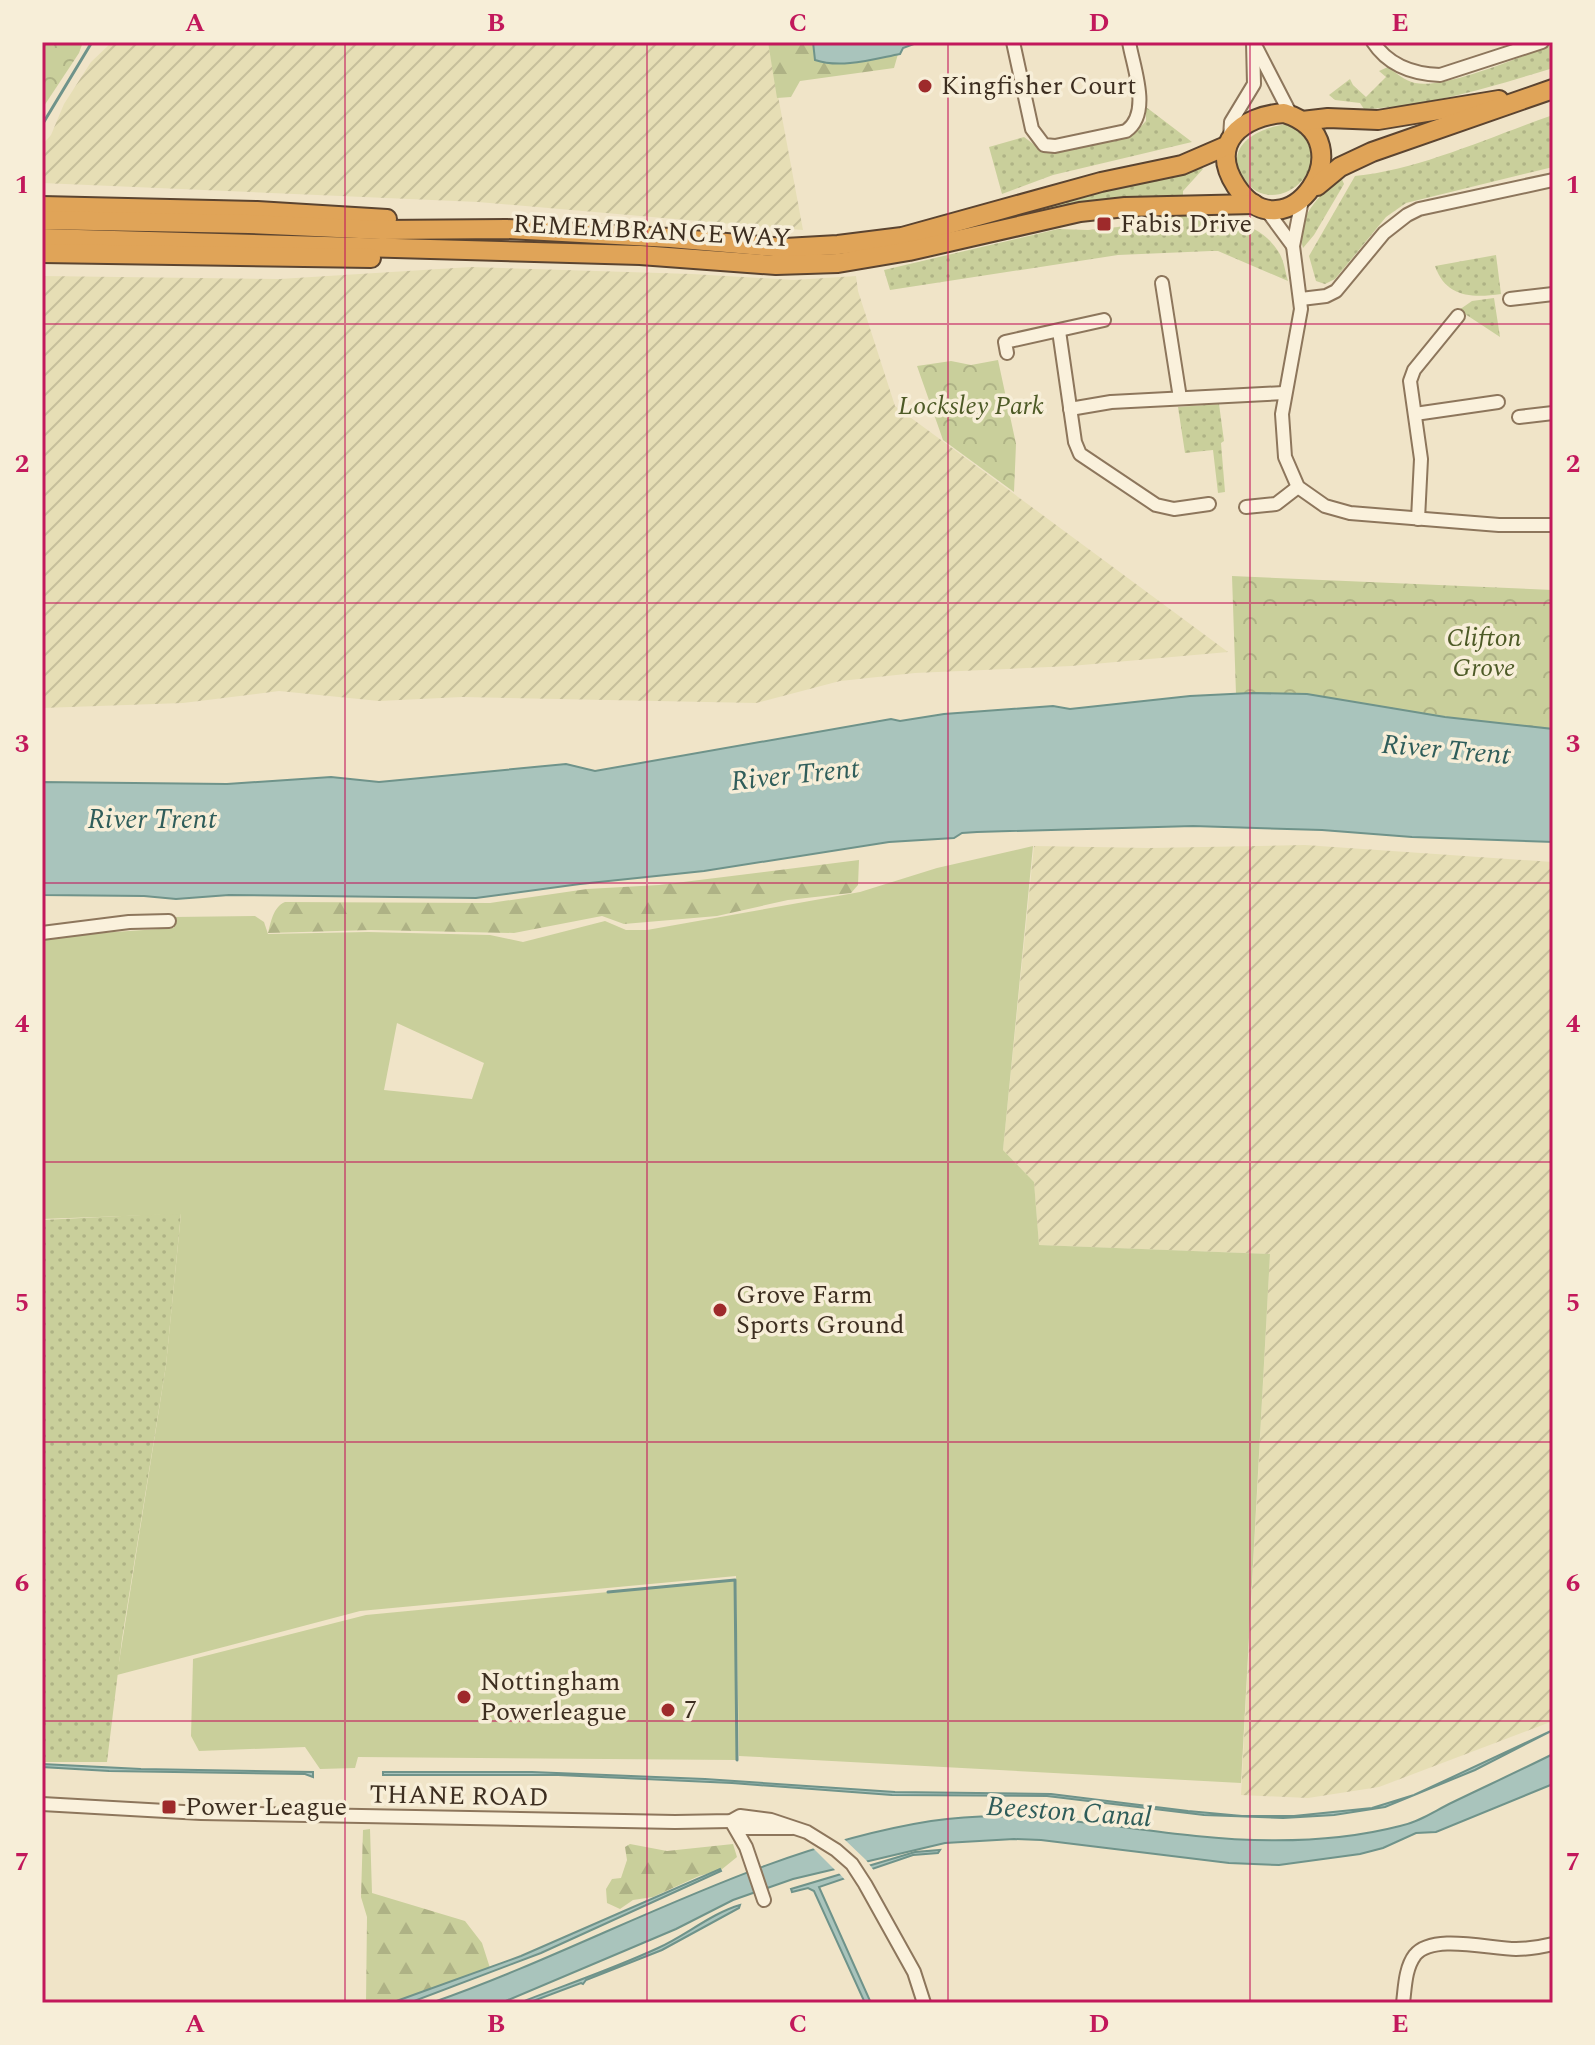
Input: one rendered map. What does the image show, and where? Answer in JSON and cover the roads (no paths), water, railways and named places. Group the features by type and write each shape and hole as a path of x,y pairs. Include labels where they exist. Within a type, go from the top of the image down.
{"highway":[{"path":"1551,90 1372,152 1340,167 1290,206 1260,206 1232,180 1226,163 1228,141 1248,123 1273,114 1296,118 1378,120 1551,90"},
{"path":"1296,118 1318,141 1322,157 1318,179 1307,195"},
{"name":"REMEMBRANCE WAY","path":"42,238 507,229 785,248 838,245 902,237 1101,182 1182,165 1228,141"},
{"path":"42,206 257,211 507,229"},
{"name":"REMEMBRANCE WAY","path":"42,220 776,265 838,263 922,249 1080,212 1125,207 1260,206"},
{"path":"42,253 374,258 502,250"}],"street":[{"path":"1013,42 1032,129 1044,145 1055,146 1126,131 1134,124 1139,115 1139,102 1129,42"},
{"path":"1254,42 1271,80 1296,118"},
{"path":"1228,141 1231,122 1254,84 1254,42"},
{"path":"1373,42 1379,51 1398,65 1411,71 1440,75 1542,42"},
{"path":"1301,299 1326,296 1336,291 1384,233 1419,209 1553,180"},
{"path":"1307,195 1293,246 1301,299 1300,322 1284,393 1282,428 1285,457 1298,487 1315,500 1338,511 1499,525 1553,525"},
{"path":"1260,206 1293,246"},
{"path":"1168,290 1180,398"},
{"path":"1519,302 1553,294"},
{"path":"1418,519 1422,470 1410,381 1458,316"},
{"path":"1007,353 1005,342 1104,320"},
{"path":"1088,323 1092,337"},
{"path":"1059,331 1077,448 1085,458 1156,505 1196,512 1209,504"},
{"path":"1444,334 1456,343"},
{"path":"1070,409 1111,402 1284,393"},
{"path":"1415,414 1482,411 1498,402"},
{"path":"1519,417 1534,420 1553,413"},
{"path":"1253,502 1282,501 1298,487"},
{"path":"42,933 162,921"},
{"name":"THANE ROAD","path":"42,1804 216,1814 731,1821 744,1828 792,1828 807,1832 852,1864 914,1972 924,2003"},
{"path":"731,1821 751,1859 764,1900"},
{"path":"1403,2003 1410,1964 1426,1946 1459,1944 1515,1949 1553,1944"}],"water":[{"path":"813,42 919,42 903,48 900,54 836,64 815,60"},
{"name":"River Trent","path":"1251,693 1307,694 1445,717 1553,729 1553,842 1193,826 977,832 962,833 954,838 889,842 704,871 476,898 229,895 176,899 42,895 42,782 227,784 331,777 379,782 566,764 595,771 891,719 900,721 944,714 1053,706 1070,709"},
{"path":"1553,1730 1475,1770 1385,1807 1334,1815 1283,1818 1204,1815 1047,1796 892,1795 732,1783 558,1775 383,1775 383,1772 532,1772 705,1779 895,1792 1051,1794 1242,1816 1294,1816 1372,1808 1414,1795"},
{"path":"1553,1754 1553,1784 1436,1832 1416,1833 1383,1848 1360,1854 1279,1865 1229,1863 1041,1840 945,1843 793,1879 733,1900 676,1929 501,2003 431,2003 739,1876 866,1834 931,1821 999,1816 1247,1840 1350,1836 1413,1822"},
{"path":"42,1764 313,1772 313,1777 305,1774 109,1771 42,1767"},
{"path":"940,1850 938,1853 913,1855 819,1887 871,2003 865,2003 814,1891 808,1888 792,1892 791,1889 915,1852"},
{"path":"720,1869 541,1953 409,2003 391,2003 521,1956"},
{"path":"740,1905 662,1950 586,1980 583,1984 528,2003 519,2003 641,1956 719,1913"}],"waterway":[{"path":"42,125 92,42"},
{"path":"608,1592 735,1580 737,1760"}],"place":[{"name":"Kingfisher Court","path":"925,86"},
{"name":"Fabis Drive","path":"1104,224"},
{"name":"Grove Farm Sports Ground","path":"720,1310"},
{"name":"Nottingham Powerleague","path":"464,1697"},
{"name":"7","path":"668,1710"},
{"name":"Power League","path":"169,1807"}],"park label":[{"name":"Locksley Park","path":"971,406"},
{"name":"Clifton Grove","path":"1484,653"}],"water label":[{"name":"Beeston Canal","path":"1069,1812"}]}
